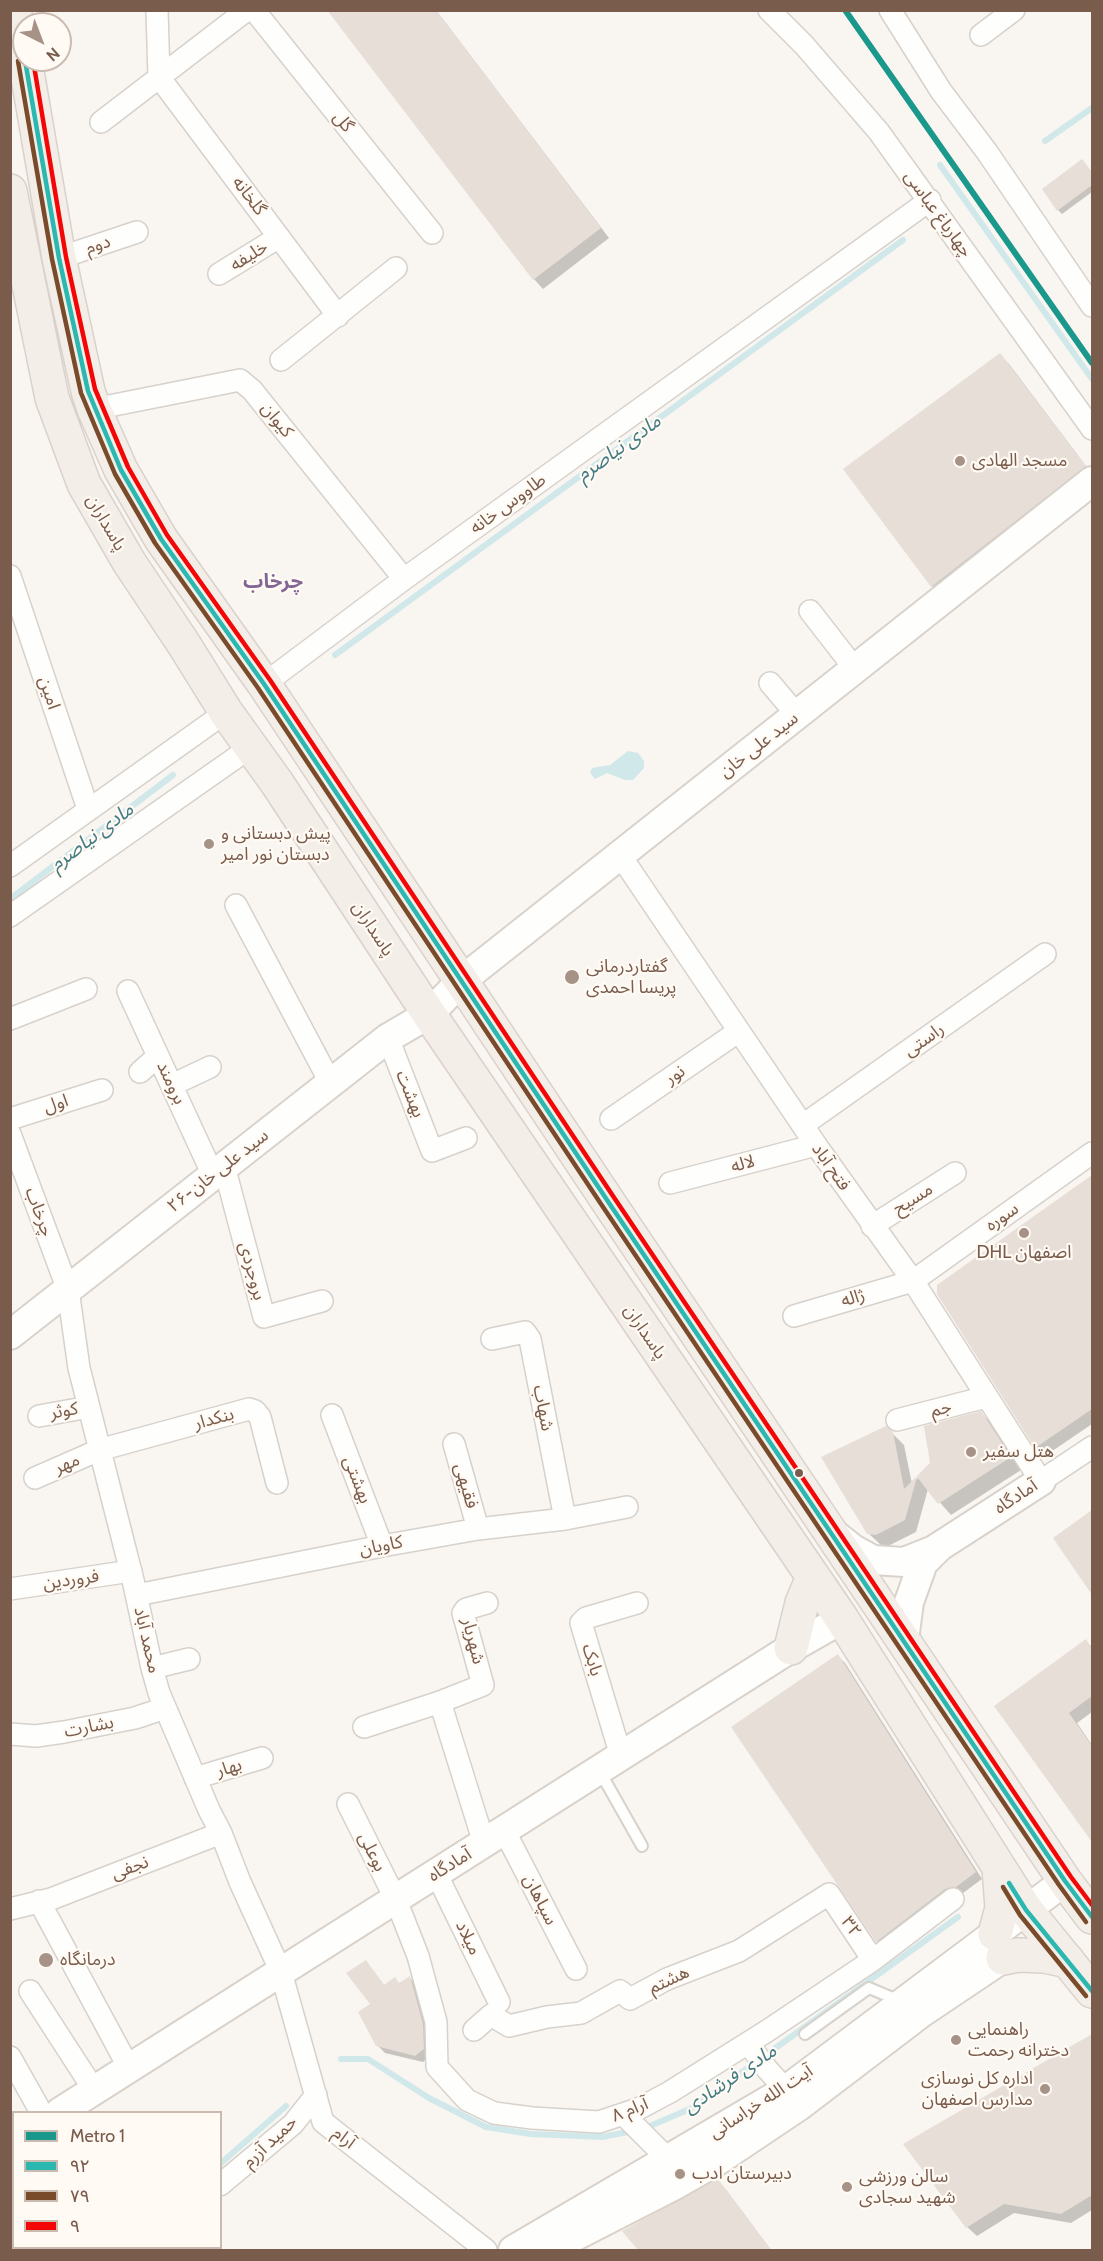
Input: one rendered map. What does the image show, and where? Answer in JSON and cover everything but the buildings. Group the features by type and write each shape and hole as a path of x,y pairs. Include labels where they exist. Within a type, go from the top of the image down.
{"main road":[{"path":"27,72 60,258 94,409 122,470 161,539 264,684 493,1030 1065,1881 1092,1917"},
{"name":"پاسداران","path":"10,191 52,398 84,484 129,562 226,712 277,783 429,1014 842,1619 1026,1910 1092,1991"},
{"name":"سید علی خان","path":"429,1014 461,981 1092,481"},
{"name":"۲۶-سید علی خان","path":"10,1335 330,1082 388,1038 429,1014"},
{"path":"462,1062 451,1034 458,1025 469,1020 493,1030"},
{"name":"آمادگاه","path":"831,1531 853,1549 873,1560 904,1563 939,1547 1041,1480"},
{"path":"790,1648 802,1603 807,1569 823,1560 831,1552 831,1531"},
{"name":"آمادگاه","path":"904,1640 909,1602 923,1563 939,1547"},
{"path":"842,1619 872,1592"},
{"name":"آمادگاه","path":"62,2111 790,1648 842,1619"},
{"path":"994,1953 1002,1908 999,1867"},
{"path":"994,1953 1026,1910 1065,1881"},
{"path":"994,1953 1044,1956 1068,1961"},
{"name":"آیت الله خراسانی","path":"513,2250 786,2090 903,2003 994,1953"},
{"name":"آیت الله خراسانی","path":"549,2250 673,2186 726,2155 799,2106 921,2013 994,1953"}],"street":[{"path":"157,10 159,76"},
{"path":"101,122 247,10"},
{"name":"گل","path":"254,10 432,233"},
{"name":"چهارباغ عباسی","path":"769,10 804,45 879,132 930,200 1092,429"},
{"path":"890,10 941,91 987,152 1092,306"},
{"path":"981,35 1014,10"},
{"name":"گلخانه","path":"159,76 338,316"},
{"name":"طاووس خانه","path":"264,684 404,579 930,200"},
{"name":"دوم","path":"60,258 137,232"},
{"name":"خلیفه","path":"219,274 279,237"},
{"path":"281,360 396,267"},
{"name":"کیوان","path":"94,409 240,380 252,390 404,579"},
{"name":"امین","path":"10,576 88,809"},
{"path":"810,611 855,669"},
{"path":"770,683 797,715"},
{"path":"10,866 226,712"},
{"path":"10,916 250,747"},
{"name":"فتح آباد","path":"620,855 872,1226 913,1281 1041,1480"},
{"path":"236,905 330,1082"},
{"name":"راستی","path":"803,1125 1045,954"},
{"path":"10,1019 86,989"},
{"name":"برومند","path":"128,991 172,1085 218,1171"},
{"name":"نور","path":"611,1119 739,1031"},
{"name":"بهشت","path":"388,1038 425,1154 466,1138"},
{"path":"140,1072 158,1056"},
{"path":"172,1085 210,1067"},
{"name":"اول","path":"10,1119 102,1090"},
{"name":"چرخاب","path":"10,1134 68,1290"},
{"name":"لاله","path":"670,1183 816,1144"},
{"name":"سوره","path":"913,1281 1092,1153"},
{"name":"بروجردی","path":"218,1171 264,1317 322,1301"},
{"name":"مسیح","path":"872,1226 955,1173"},
{"name":"ژاله","path":"794,1316 913,1281"},
{"name":"محمد آباد","path":"68,1290 79,1368 131,1571 152,1668 165,1708 281,1972"},
{"name":"شهاب","path":"492,1339 525,1332 530,1339 565,1519"},
{"name":"جم","path":"897,1420 986,1397"},
{"name":"کوثر","path":"39,1416 88,1407"},
{"name":"بنکدار","path":"99,1450 249,1409 255,1411 260,1417 277,1483"},
{"name":"بهشتی","path":"332,1415 382,1545"},
{"name":"فقیهی","path":"454,1444 478,1529"},
{"name":"آمادگاه","path":"1041,1480 1092,1447"},
{"name":"مهر","path":"35,1478 99,1450"},
{"name":"کاویان","path":"136,1595 382,1545 478,1529 565,1519 627,1507"},
{"name":"فروردین","path":"10,1588 131,1571"},
{"name":"شهریار","path":"363,1727 440,1702 483,1685 463,1613 466,1609 487,1603"},
{"name":"بابک","path":"610,1763 581,1623 585,1618 637,1603"},
{"path":"152,1668 189,1659"},
{"path":"440,1702 494,1837"},
{"name":"بشارت","path":"10,1734 36,1736 64,1732 135,1718 165,1708"},
{"name":"بهار","path":"195,1778 262,1758"},
{"name":"بوعلی","path":"348,1804 396,1900"},
{"name":"نجفی","path":"10,1909 51,1899 221,1833"},
{"name":"سپاهان","path":"494,1837 576,1969"},
{"name":"میلاد","path":"436,1873 499,2002"},
{"name":"۳۲","path":"829,1894 873,1960"},
{"name":"هشتم","path":"474,2030 491,2015 509,2026 547,2017 581,2013 620,1991 630,1999 667,1979 739,1951 829,1894"},
{"name":"۸ آرام","path":"396,1900 418,1956 436,2022 437,2067 467,2100 494,2113 599,2122 638,2109 670,2092 748,2043 873,1960 953,1899"},
{"path":"39,1901 129,2068"},
{"name":"آرام","path":"281,1972 323,2122 486,2250"},
{"path":"30,1991 94,2091"},
{"path":"748,2043 766,2069 786,2090"},
{"path":"10,2056 40,2111"},
{"name":"حمید آزرم","path":"222,2183 293,2124 315,2095"},
{"path":"623,2114 669,2160"}],"lane":[{"path":"610,1763 642,1846"},
{"path":"805,2034 869,1988 903,2003"}],"water":[{"path":"628,751 638,753 644,761 644,768 633,780 625,780 607,773 595,779 590,773 592,768 610,765"}],"waterway":[{"name":"مادی نیاصرم","path":"1045,141 1092,108"},
{"path":"940,165 1092,379"},
{"name":"مادی نیاصرم","path":"335,655 903,240"},
{"name":"مادی نیاصرم","path":"10,899 173,775"},
{"name":"مادی فرشادی","path":"643,2129 692,2108 958,1917"},
{"name":"مادی فرشادی","path":"341,2059 368,2059 429,2098 486,2127 531,2134 602,2137 633,2131"},
{"name":"مادی فرشادی","path":"222,2162 286,2106"}],"metro line":[{"name":"1","path":"845,10 1092,363"}],"transit line":[{"name":"۷۹","path":"20,72 52,259 81,393 115,474 155,543 258,688 601,1204 1086,1922"},
{"name":"۹۲","path":"27,72 59,258 88,391 121,470 161,539 264,684 607,1200 1065,1881 1092,1917"},
{"name":"۹","path":"35,72 66,257 95,389 128,467 167,535 270,680 613,1196 1092,1905"},
{"name":"۹۲","path":"1009,1883 1026,1910 1092,1991"},
{"name":"۷۹","path":"1003,1887 1020,1915 1086,1996"}],"place":[{"name":"مسجد الهادی","path":"960,461"},
{"name":"پیش دبستانی و دبستان نور امیر","path":"209,844"},
{"name":"گفتاردرمانی پریسا احمدی","path":"572,977"},
{"name":"DHL اصفهان","path":"1024,1233"},
{"name":"هتل سفیر","path":"971,1452"},
{"name":"درمانگاه","path":"46,1960"},
{"name":"راهنمایی دخترانه رحمت","path":"956,2040"},
{"name":"اداره کل نوسازی مدارس اصفهان","path":"1045,2089"},
{"name":"دبیرستان ادب","path":"680,2174"},
{"name":"سالن ورزشی شهید سجادی","path":"847,2187"}],"district":[{"name":"چرخاب","path":"273,582"}]}
